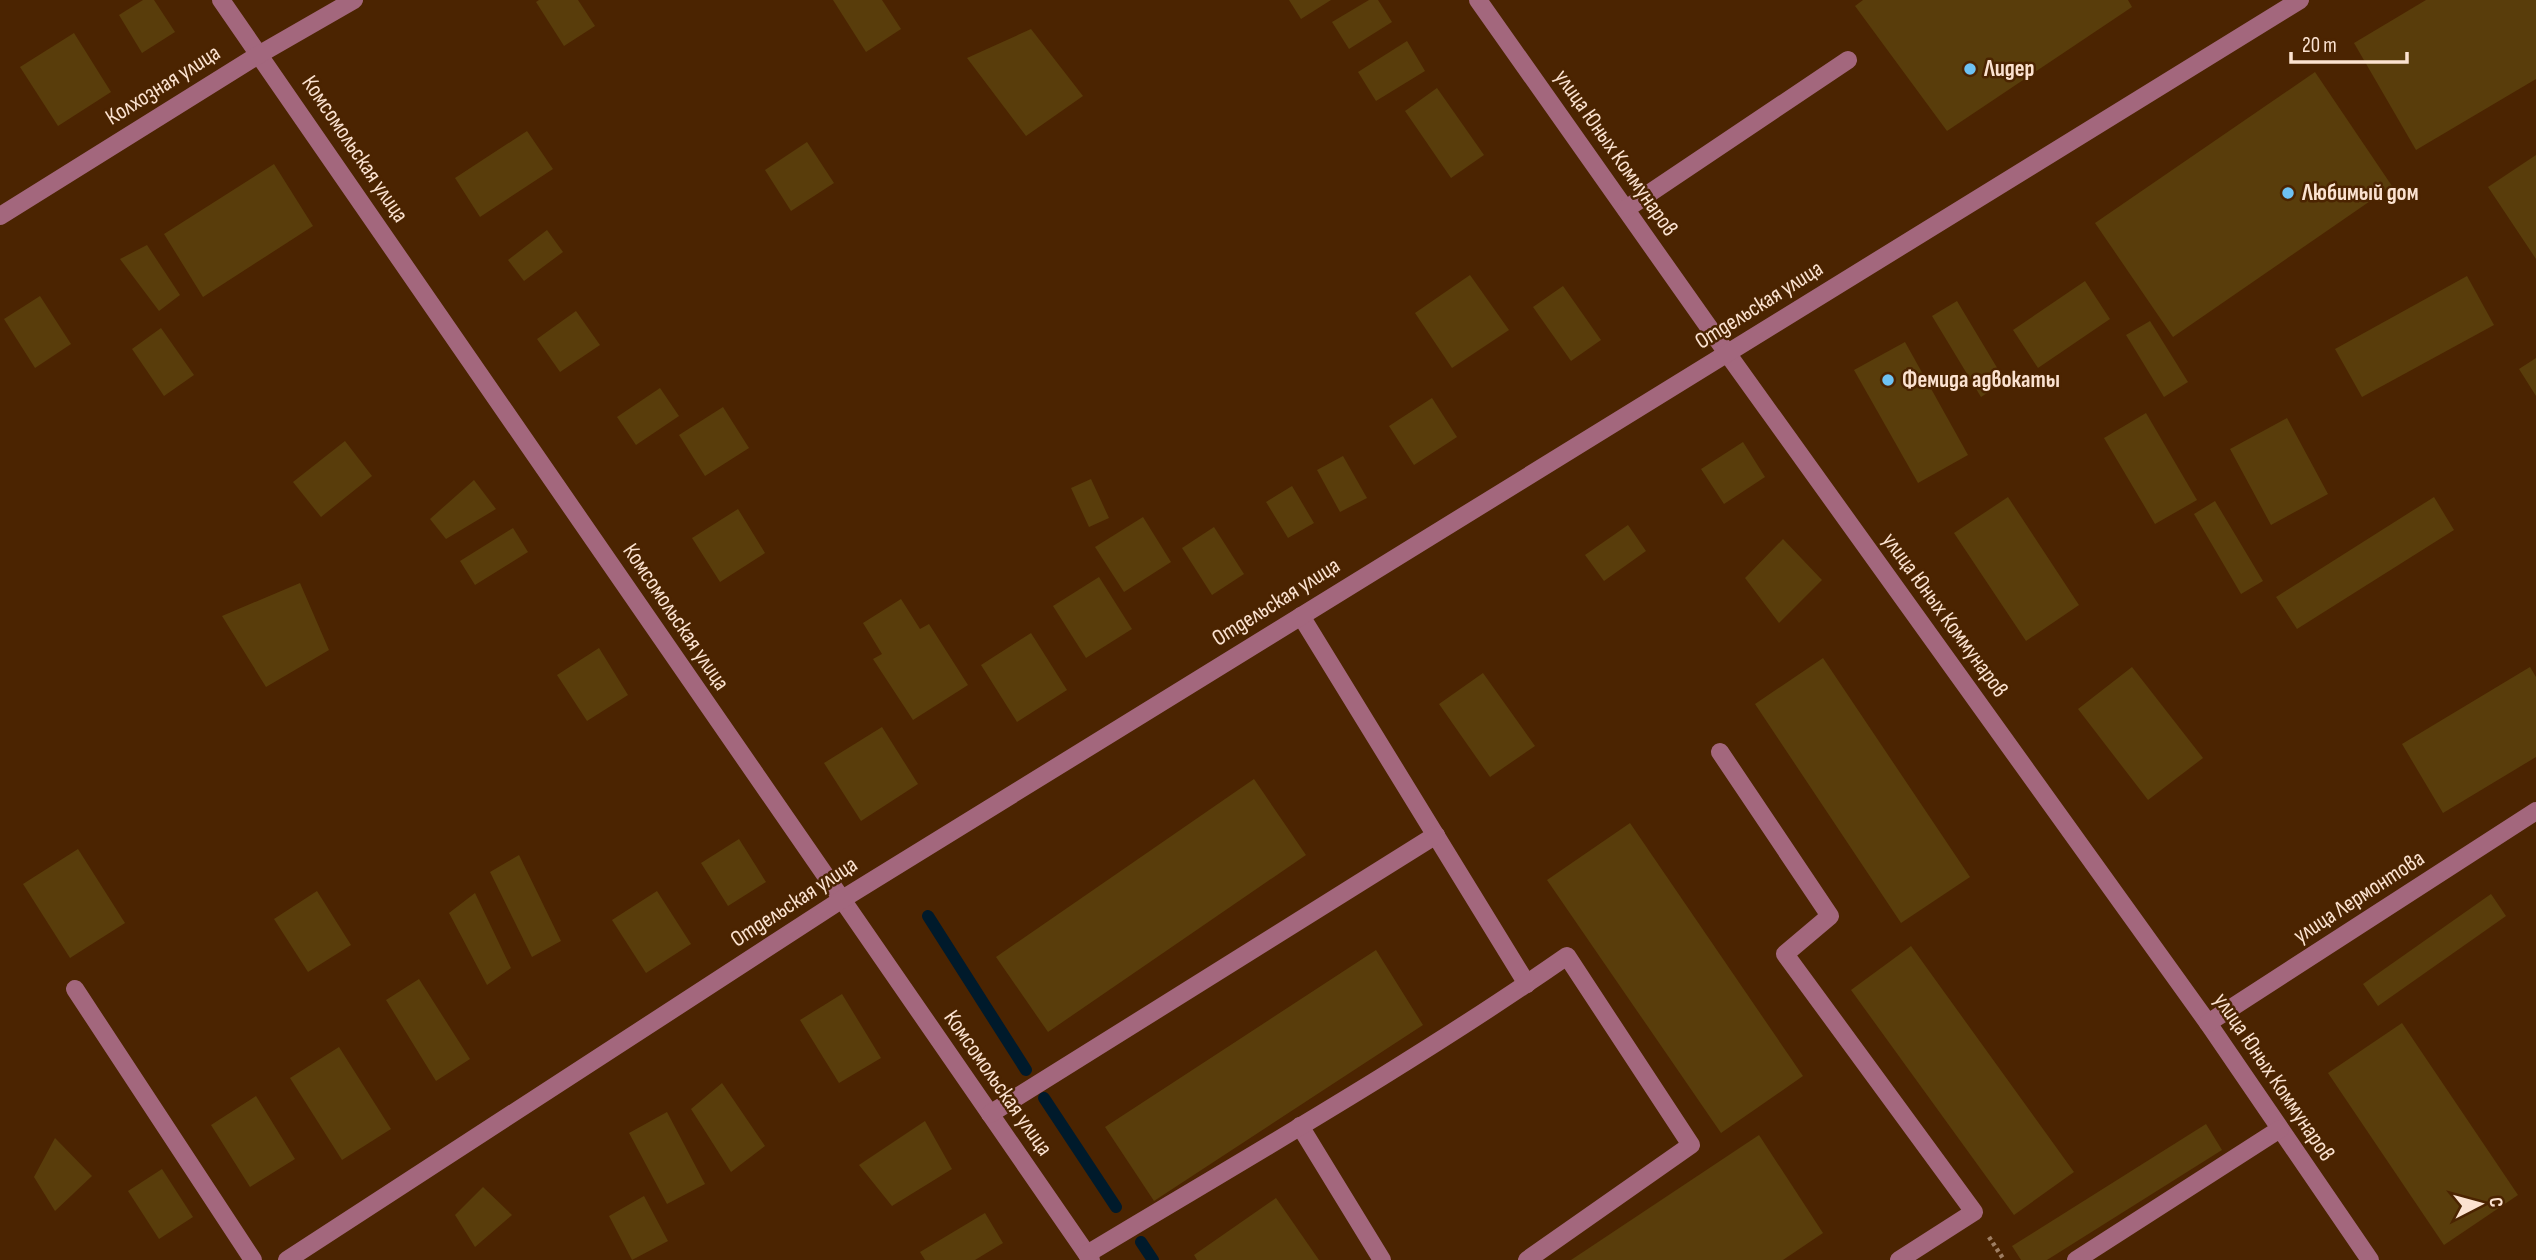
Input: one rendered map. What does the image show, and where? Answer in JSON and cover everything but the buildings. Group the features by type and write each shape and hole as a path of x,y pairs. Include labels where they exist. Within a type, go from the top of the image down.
{"street":[{"name":"Комсомольская улица","path":"222,0 1089,1257"},
{"name":"Колхозная улица","path":"0,216 260,54 354,0"},
{"name":"улица Юных Коммунаров","path":"1478,0 1727,353 2208,1023 2370,1260"},
{"name":"Отдельская улица","path":"287,1260 841,900 2300,0"},
{"path":"1626,209 1848,60"},
{"path":"1301,616 1527,984"},
{"path":"1720,752 1830,916 1785,954 1974,1212 1899,1260"},
{"name":"улица Лермонтова","path":"2208,1023 2536,811"},
{"path":"990,1114 1436,835"},
{"path":"1089,1257 1527,984 1567,956 1691,1145 1527,1260"},
{"path":"75,989 253,1260"},
{"path":"1300,1126 1382,1260"},
{"path":"2076,1260 2280,1129"}],"waterway":[{"path":"928,916 1026,1070"},
{"path":"1044,1098 1116,1207"},
{"path":"1141,1242 1153,1260"}],"place":[{"name":"Лидер","path":"1970,69"},
{"name":"Любимый дом","path":"2288,193"},
{"name":"Фемида адвокаты","path":"1888,380"}]}
